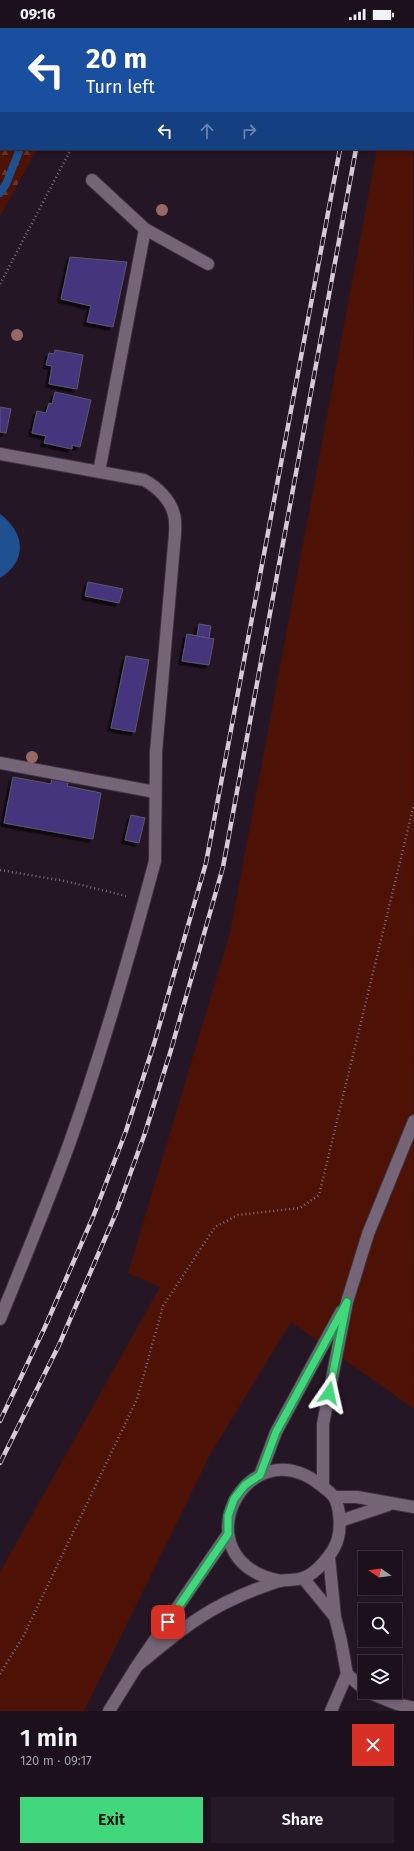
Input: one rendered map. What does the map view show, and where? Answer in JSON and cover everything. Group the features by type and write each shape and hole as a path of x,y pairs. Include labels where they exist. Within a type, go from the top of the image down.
{"street":[{"path":"92,180 145,229 208,264"},
{"path":"99,472 145,229"},
{"path":"0,454 144,480 155,486 168,501 174,515 175,534 156,752 155,861 115,1000 67,1150 32,1244 0,1319"},
{"path":"0,763 155,792"},
{"path":"323,1487 323,1424 347,1302 368,1234 414,1121"},
{"path":"260,1475 276,1432 347,1302"},
{"path":"137,1666 199,1618 233,1600 280,1581 303,1578 319,1567 329,1557 338,1540 340,1521 334,1497 310,1476 294,1470 276,1470 260,1475 245,1485 234,1499 228,1516 228,1534 233,1548 241,1561 252,1571 266,1578 280,1581"},
{"path":"334,1497 357,1497 414,1507"},
{"path":"340,1521 391,1504"},
{"path":"110,1711 137,1666 228,1534"},
{"path":"329,1557 335,1617 342,1641 347,1674 331,1711"},
{"path":"303,1578 335,1617"},
{"path":"347,1674 358,1684"},
{"path":"385,1699 397,1704 414,1708"}],"path":[{"path":"0,284 70,150"},
{"path":"0,1674 24,1635 137,1398 163,1306 215,1226 238,1215 300,1208 319,1195 414,804"},
{"path":"0,870 65,881 144,901"}],"green space":[{"path":"0,150 36,150 0,216"},
{"path":"377,150 413,150 414,1409 291,1322 211,1453 84,1711 0,1711 0,1572 160,1287 128,1273 230,933"}],"water":[{"path":"0,514 14,529 20,546 19,555 15,563 9,571 0,578"}],"building":[{"path":"70,257 127,262 113,327 87,322 91,306 61,299"},
{"path":"55,350 83,355 77,389 49,384 52,366 46,365 49,353 54,354"},
{"path":"55,392 91,400 80,447 72,445 72,449 44,443 46,436 32,433 37,411 46,413 49,403 52,404"},
{"path":"0,407 11,409 6,433 0,432"},
{"path":"88,582 123,589 119,603 85,596"},
{"path":"199,624 211,626 209,638 197,636"},
{"path":"187,634 214,639 209,665 182,661"},
{"path":"126,656 149,660 135,732 111,728"},
{"path":"13,777 51,784 52,778 69,781 67,786 101,793 93,839 4,823"},
{"path":"131,815 145,818 139,843 125,840"}],"waterway":[{"path":"0,193 6,184 20,150"}],"railway":[{"path":"0,1421 45,1327 93,1217 126,1131 154,1044 206,863 340,150"},
{"path":"0,1463 59,1345 116,1213 145,1133 171,1050 223,867 356,150"}],"route":[{"path":"168,1622 228,1534 228,1516 234,1499 245,1485 260,1475 276,1432 347,1302 329,1393"}]}
